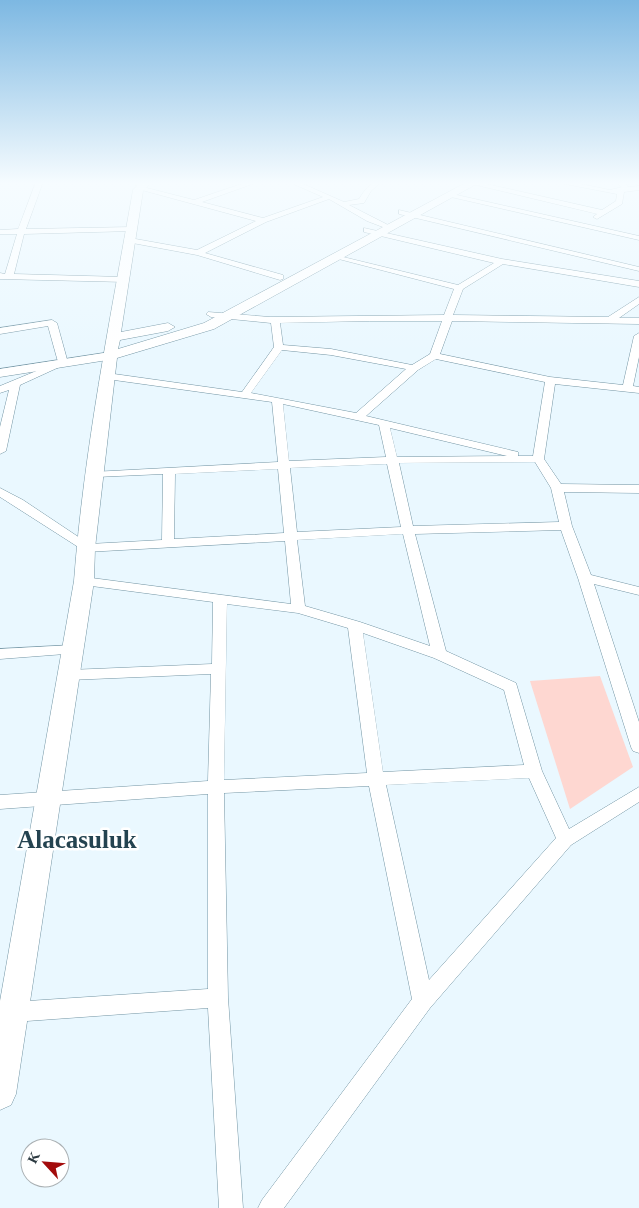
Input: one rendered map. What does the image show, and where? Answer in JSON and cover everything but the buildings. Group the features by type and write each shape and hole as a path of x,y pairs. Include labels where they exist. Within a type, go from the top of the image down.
{"main road":[{"path":"0,1094 84,581 86,548 110,356 130,238"},
{"path":"110,356 180,325 211,314 280,277 360,238"},
{"path":"110,356 209,326 335,257 364,238"}],"street":[{"path":"19,238 4,276 123,280"},
{"path":"144,238 280,277"},
{"path":"198,253 227,238"},
{"path":"409,238 453,252 501,262 596,279 639,284"},
{"path":"513,238 639,269"},
{"path":"335,257 459,288"},
{"path":"358,416 414,368 434,356 459,288 501,262"},
{"path":"610,320 639,300"},
{"path":"211,314 226,317 275,319 449,318 639,321"},
{"path":"245,395 279,347 275,319"},
{"path":"0,331 52,323 63,363"},
{"path":"627,388 639,336"},
{"path":"279,347 331,352 414,368"},
{"path":"0,373 110,356 245,395 358,416 384,424 538,459"},
{"path":"434,356 550,380 639,390"},
{"path":"0,390 63,363"},
{"path":"550,380 538,459 557,488 566,526 585,578 639,747"},
{"path":"0,450 15,385"},
{"path":"277,400 298,609"},
{"path":"384,424 439,654"},
{"path":"96,474 392,460 538,459"},
{"path":"168,543 170,471"},
{"path":"557,488 639,489"},
{"path":"0,492 86,548 408,530 566,526"},
{"path":"585,578 639,591"},
{"path":"84,581 298,609 355,625 439,654 511,687 534,770 565,840"},
{"path":"220,600 216,787 218,998 232,1208"},
{"path":"355,625 376,779 423,1001"},
{"path":"0,654 73,650"},
{"path":"69,675 219,669"},
{"path":"0,802 216,787 534,770"},
{"path":"270,1208 423,1001 565,840 639,794"},
{"path":"13,1012 218,998"}],"shaded area":[{"path":"600,676 633,767 570,809 530,681"}],"district":[{"name":"Alacasuluk","path":"77,839"}]}
